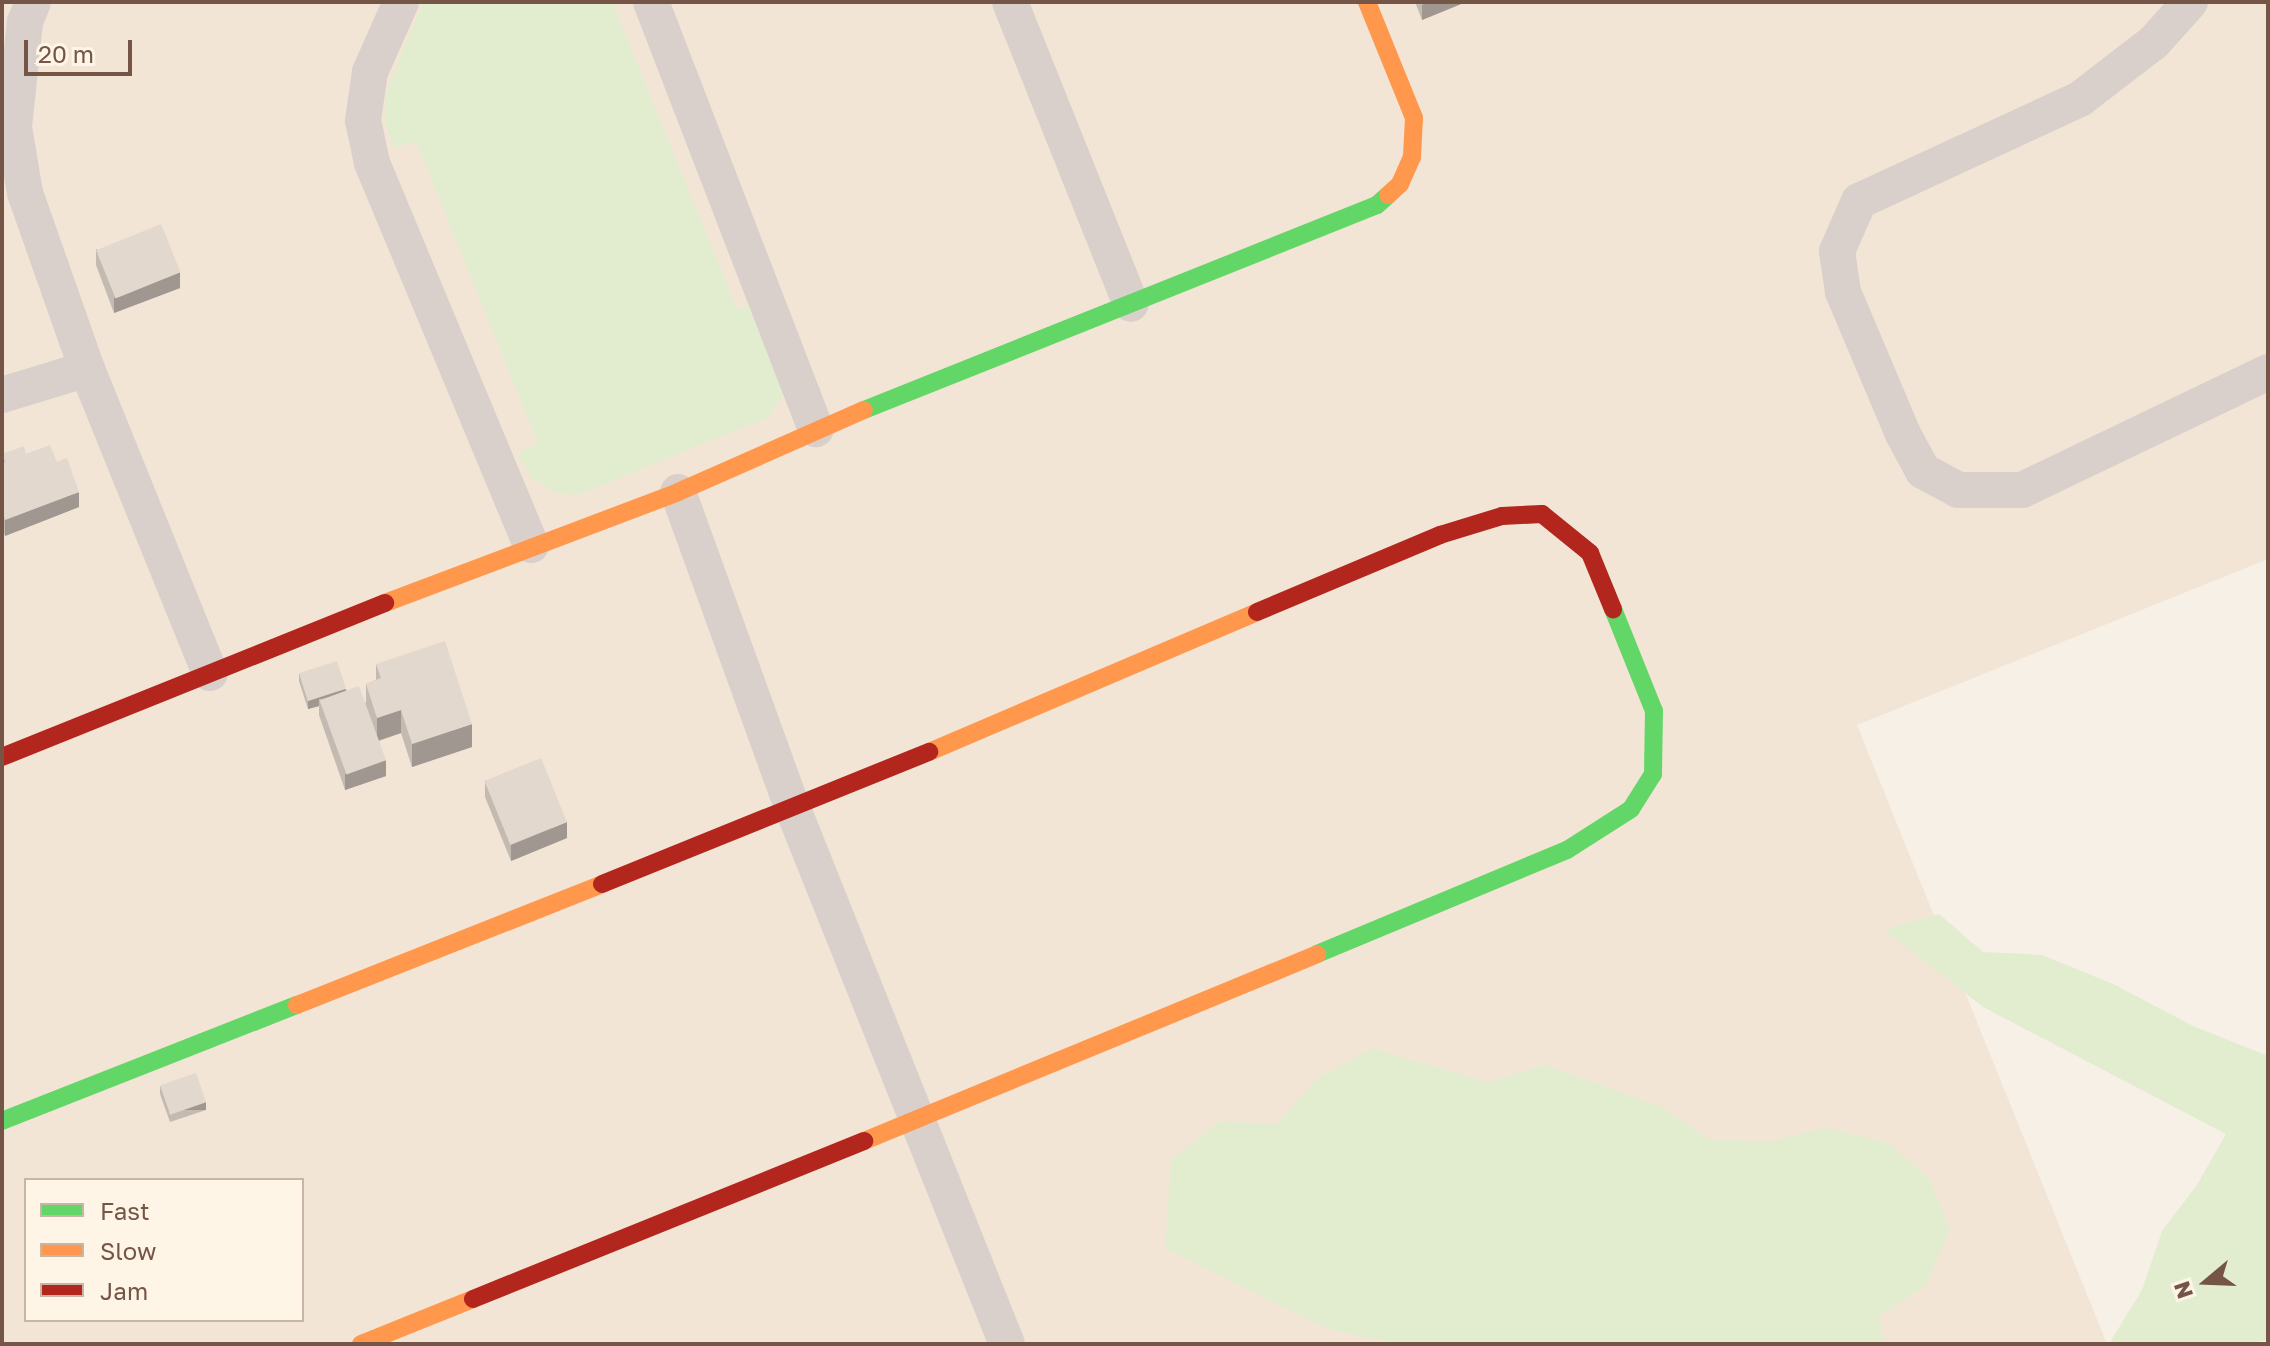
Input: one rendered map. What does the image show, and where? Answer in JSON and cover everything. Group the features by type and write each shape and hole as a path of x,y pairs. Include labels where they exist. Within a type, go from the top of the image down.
{"street":[{"path":"401,2 370,72 363,120 372,163 531,545"},
{"path":"651,2 816,429"},
{"path":"1010,2 1131,304"},
{"path":"2,757 531,545 678,492 816,429 1377,205 1400,184 1412,157 1414,118 1367,2"},
{"path":"2190,2 2154,42 2080,99 1859,201 1837,251 1843,292 1903,434 1923,471 1958,490 2022,490 2268,372"},
{"path":"29,12 14,127 14,199 87,369 210,673"},
{"path":"2,77 29,12"},
{"path":"2,395 87,369"},
{"path":"678,492 793,809 915,1121 1007,1344"},
{"path":"2,1121 793,809 1440,535 1502,516 1542,514 1590,553 1654,711 1653,774 1631,809 1567,850 915,1121 361,1344"}],"shaded area":[{"path":"2,2 2268,2 2268,559 1857,725 2107,1344 2,1344"}],"green space":[{"path":"423,2 612,2 737,309 758,302 784,394 769,417 578,495 553,492 531,477 517,453 538,443 416,141 394,148 385,122 386,93"},
{"path":"1939,914 1983,952 2042,955 2113,984 2193,1026 2268,1056 2268,1340 2245,1344 2109,1344 2142,1290 2162,1231 2197,1185 2226,1134 1983,1007 1884,930"},
{"path":"1371,1048 1487,1082 1545,1065 1660,1106 1711,1140 1770,1141 1826,1128 1886,1142 1930,1179 1950,1230 1926,1285 1879,1316 1884,1344 1402,1344 1330,1330 1165,1248 1171,1160 1219,1122 1278,1123 1317,1079"}],"building":[{"path":"161,224 180,272 116,298 96,250"},
{"path":"50,445 57,462 67,458 79,492 5,520 2,512 2,463 5,462 2,454 24,446 26,454"},
{"path":"445,641 472,724 412,744 401,710 377,718 366,684 381,678 376,664"},
{"path":"337,661 346,689 308,701 299,673"},
{"path":"359,686 386,760 347,775 320,700"},
{"path":"541,758 567,822 510,845 484,781"},
{"path":"196,1073 206,1102 170,1115 160,1085"}],"traffic: fast":[{"path":"864,410 1377,205 1388,195"},
{"path":"1317,954 1567,850 1631,809 1653,774 1654,711 1613,609"},
{"path":"2,1121 297,1005"}],"traffic: slow":[{"path":"1367,2 1414,118 1412,157 1400,184 1388,195"},
{"path":"385,603 678,492 864,410"},
{"path":"929,752 1257,612"},
{"path":"297,1005 602,884"},
{"path":"864,1141 1317,954"},
{"path":"361,1344 473,1299"}],"traffic: jam":[{"path":"1257,612 1440,535 1502,516 1542,514 1590,553 1613,609"},
{"path":"2,757 385,603"},
{"path":"602,884 929,752"},
{"path":"473,1299 864,1141"}]}
